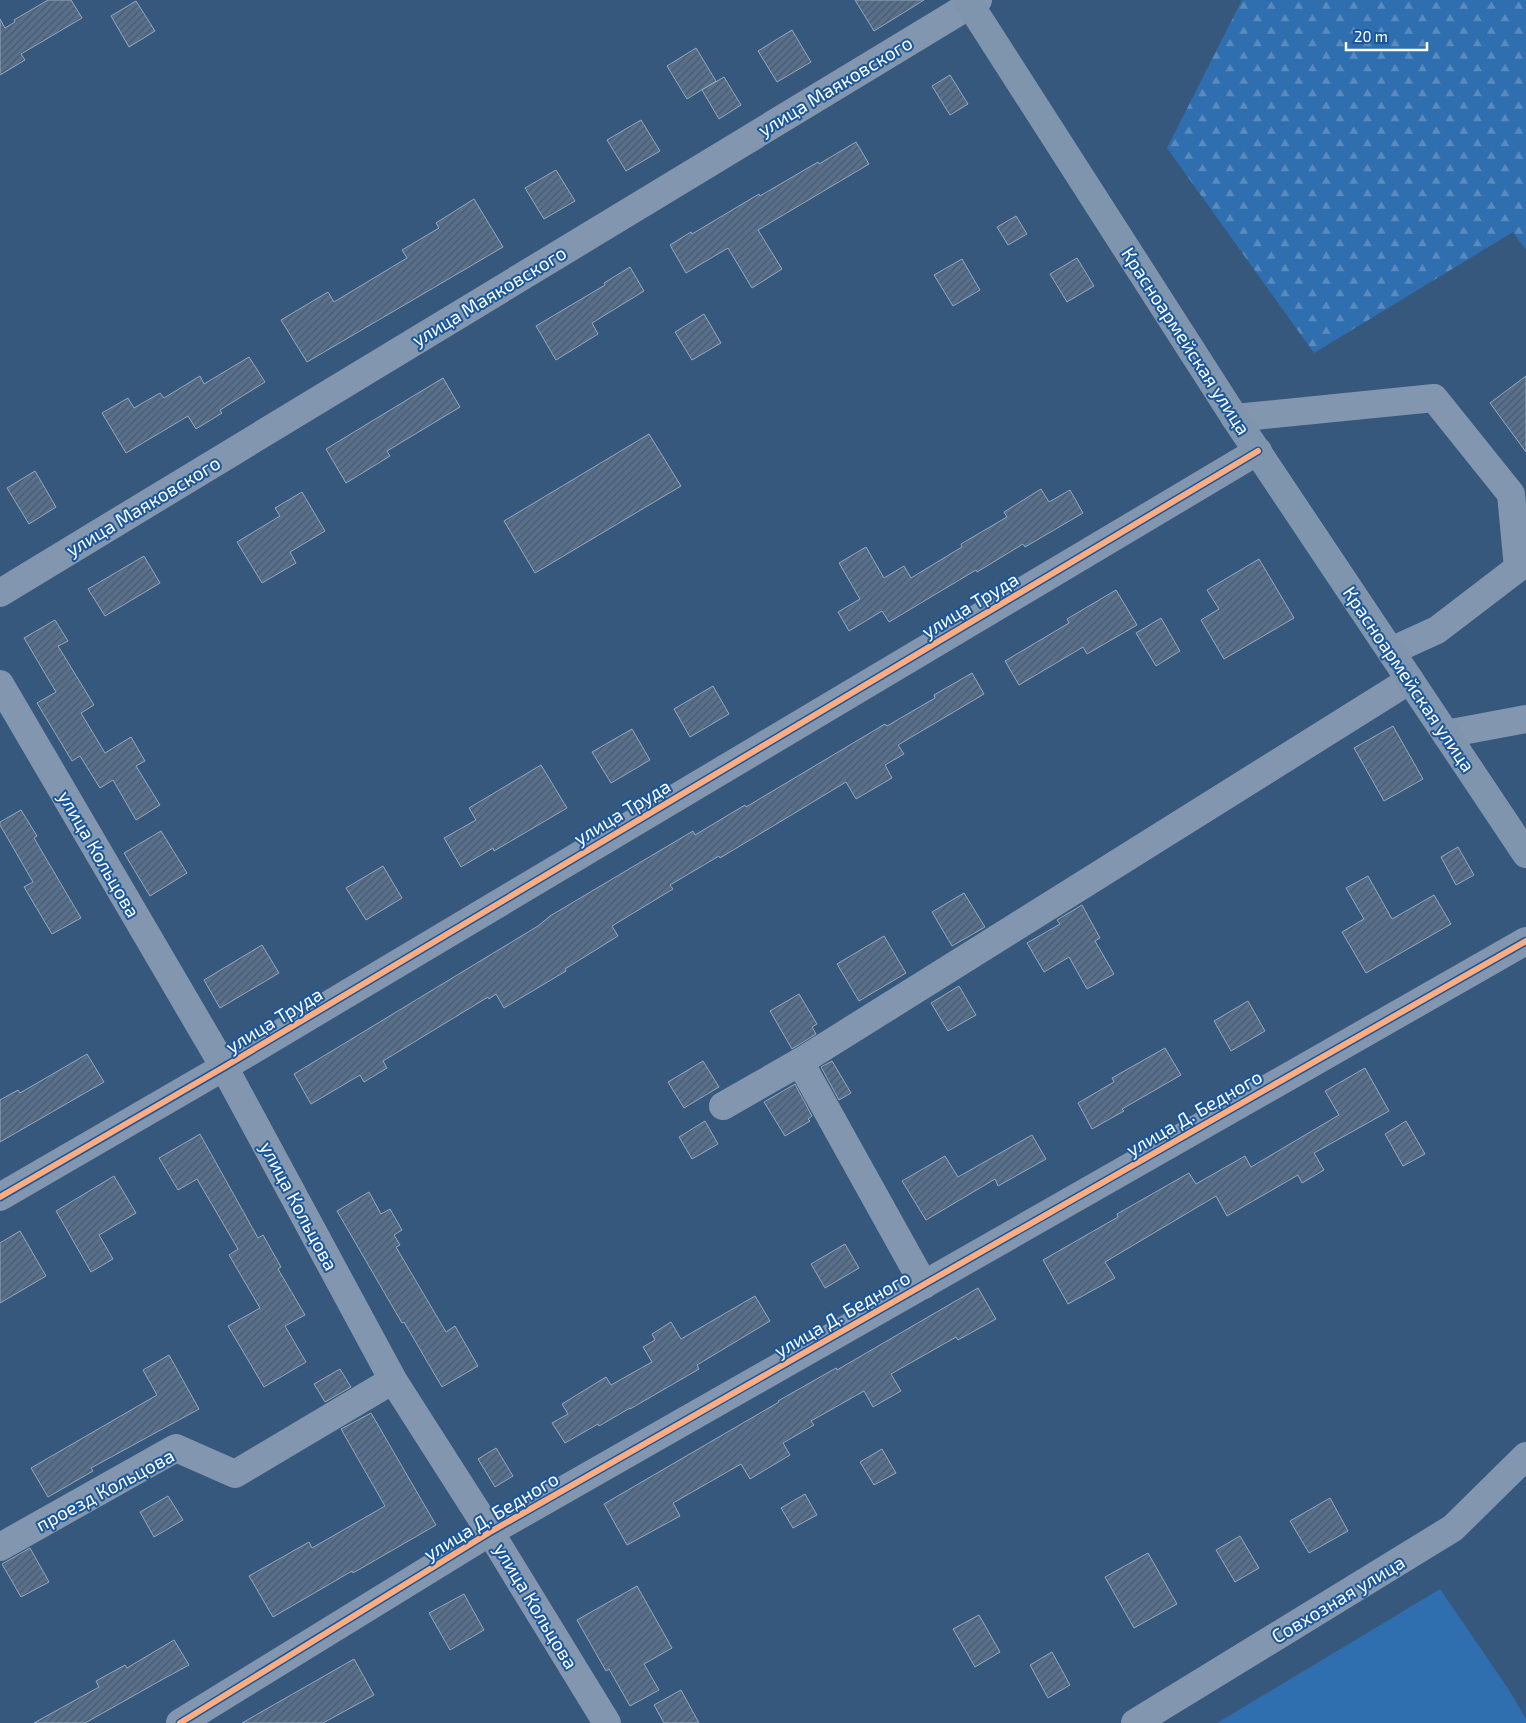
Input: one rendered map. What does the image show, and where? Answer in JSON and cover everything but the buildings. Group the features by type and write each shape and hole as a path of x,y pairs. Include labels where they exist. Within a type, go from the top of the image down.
{"main road":[{"name":"Красноармейская улица","path":"972,2 1235,418 1526,854"}],"street":[{"name":"улица Маяковского","path":"0,593 972,2"},
{"path":"1235,418 1434,398 1511,494 1518,568 1437,630 1391,651"},
{"name":"улица Труда","path":"0,1197 224,1067 1258,452"},
{"path":"724,1106 800,1062 1410,680"},
{"name":"улица Кольцова","path":"0,684 224,1067 393,1380 490,1532 607,1723"},
{"path":"1446,734 1526,719"},
{"name":"улица Д. Бедного","path":"180,1723 490,1532 1526,941"},
{"path":"800,1062 924,1285"},
{"name":"проезд Кольцова","path":"0,1547 176,1448 235,1474 393,1380"},
{"name":"Совхозная улица","path":"1135,1723 1453,1528 1526,1456"}],"green space":[{"path":"1242,0 1526,0 1526,250 1513,232 1314,353 1167,148"},
{"path":"1440,1589 1509,1690 1526,1719 1526,1723 1217,1723"}],"cycle path":[{"path":"0,1197 224,1067 1258,451"},
{"path":"180,1723 490,1532 1526,941"}]}
